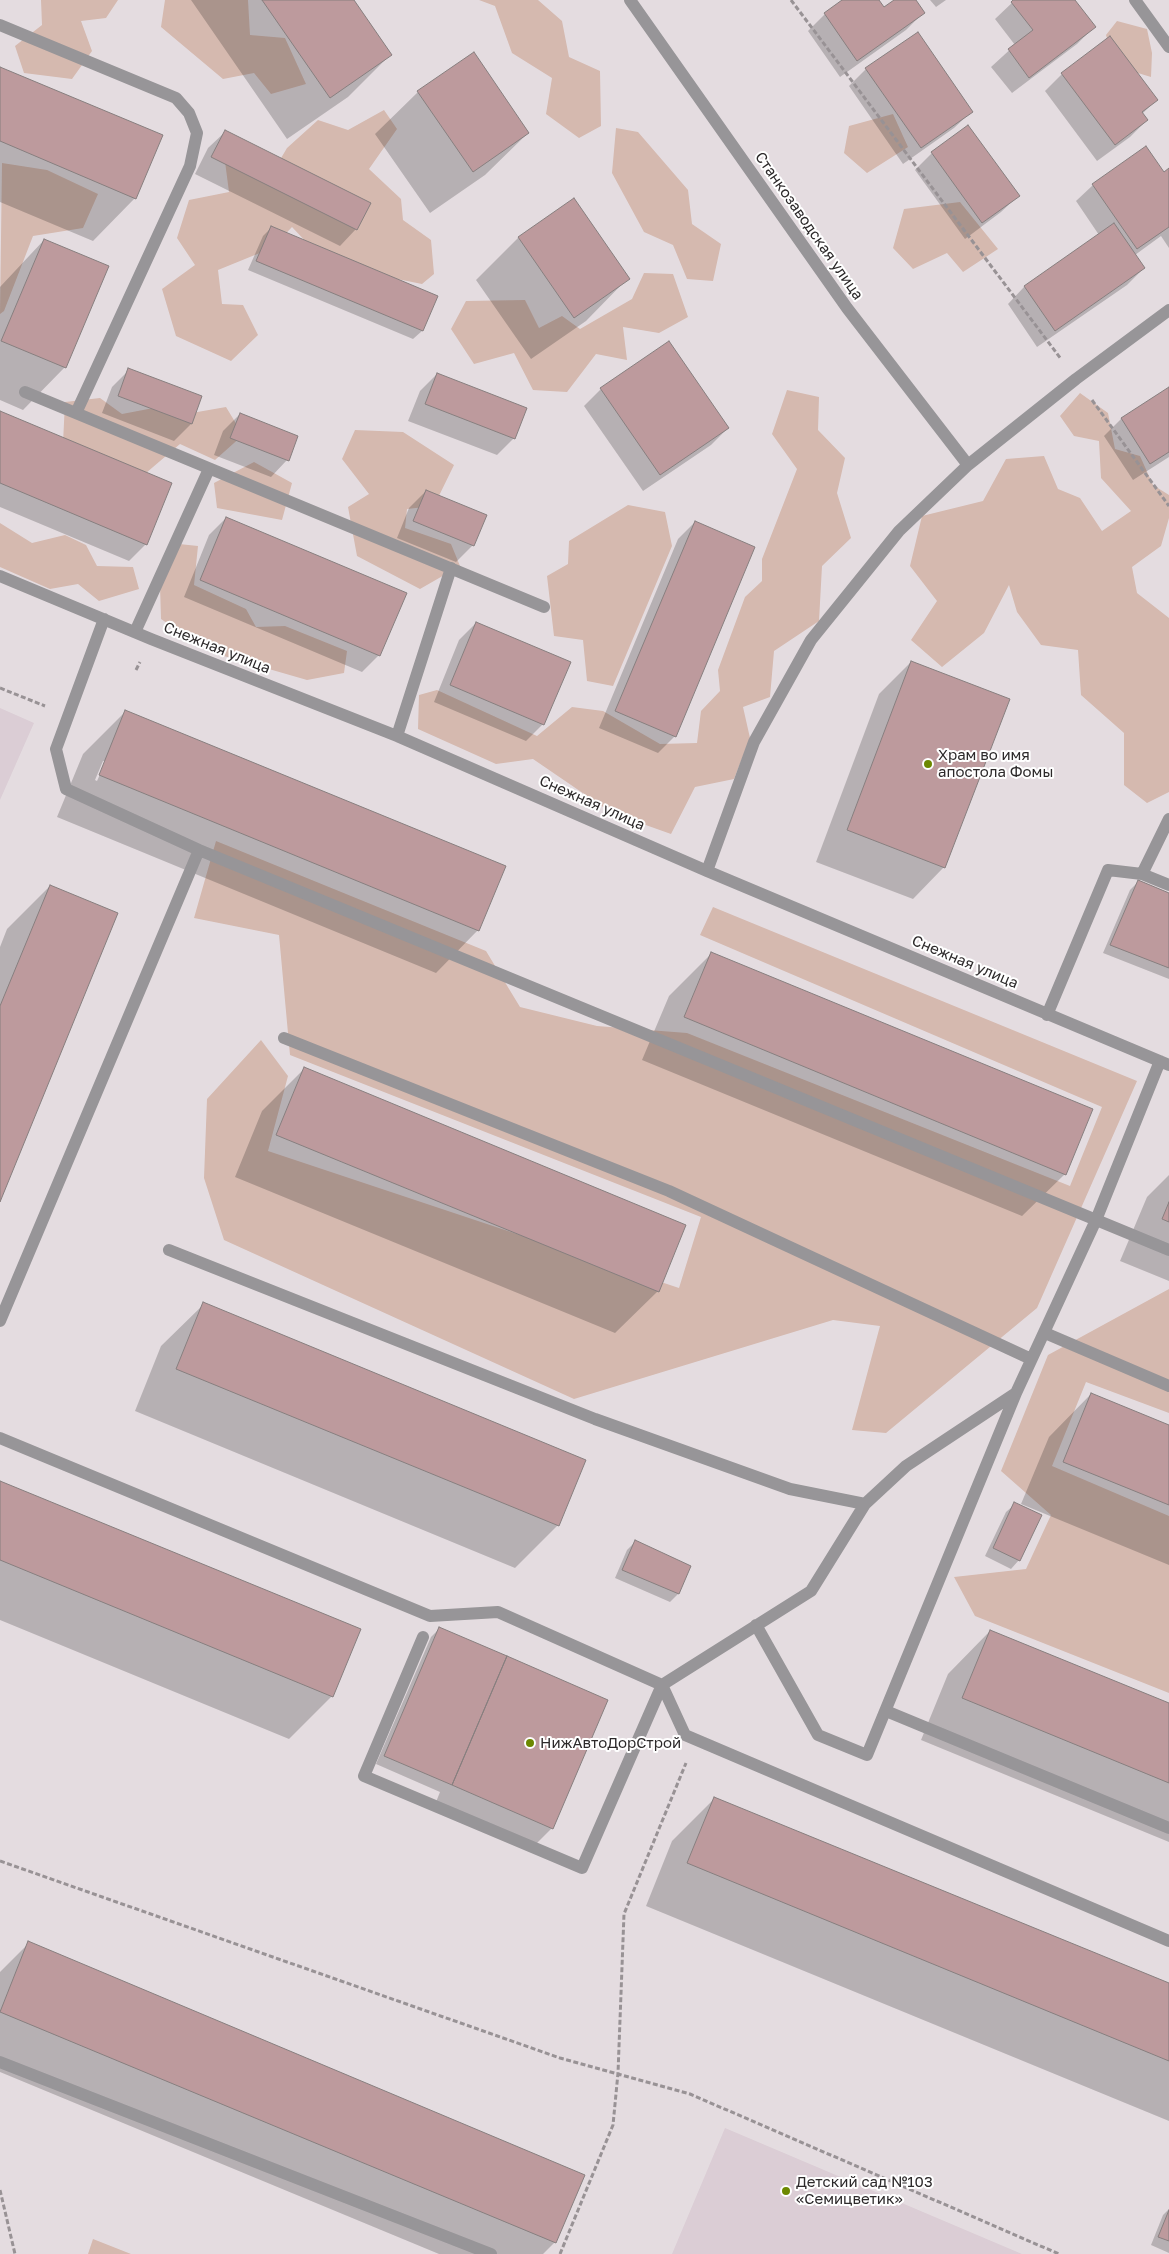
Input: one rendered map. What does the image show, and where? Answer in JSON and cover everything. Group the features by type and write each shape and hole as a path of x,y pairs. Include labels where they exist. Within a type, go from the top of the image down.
{"street":[{"name":"Станкозаводская улица","path":"630,0 847,308 968,465"},
{"path":"1135,0 1169,47"},
{"path":"0,25 176,98 189,113 197,133 190,166 76,413"},
{"path":"707,871 754,742 811,640 899,531 968,465 1076,379 1169,310"},
{"path":"25,392 544,607"},
{"path":"135,632 209,468"},
{"path":"397,736 451,568"},
{"name":"Снежная улица","path":"0,576 397,736 707,871 1164,1063"},
{"path":"104,619 56,749 66,789 198,850 1169,1250"},
{"path":"1142,874 1169,819"},
{"path":"0,1321 198,850"},
{"path":"1047,1015 1108,870 1142,874 1169,884"},
{"path":"284,1038 668,1191 1031,1359"},
{"path":"756,1625 818,1735 867,1755 1016,1393 1031,1359 1045,1334 1164,1063"},
{"path":"169,1250 595,1419 790,1489 865,1504"},
{"path":"1045,1334 1169,1386"},
{"path":"423,1637 364,1776 582,1868 662,1685 811,1591 865,1504 906,1466 1016,1393"},
{"path":"0,1438 430,1616 498,1612 662,1685 685,1735 1169,1941"},
{"path":"886,1711 1169,1828"},
{"path":"0,2062 491,2254"}],"path":[{"path":"791,0 1076,379 1169,506"},
{"path":"0,688 68,716"},
{"path":"560,2254 613,2125 618,2073 624,1914 696,1739"},
{"path":"0,1861 560,2058 690,2094 1059,2254"},
{"path":"0,2190 15,2254"}],"shaded area":[{"path":"41,0 118,0 106,18 81,21 92,51 72,79 24,73 15,46 42,25"},
{"path":"165,0 248,0 250,35 285,38 306,84 271,94 254,73 223,79 161,27"},
{"path":"479,0 538,0 562,21 569,57 600,71 601,126 579,138 546,114 552,78 512,53 495,6"},
{"path":"1117,21 1147,29 1152,53 1151,77 1115,66 1106,35"},
{"path":"384,110 397,129 369,169 401,199 403,220 431,240 434,274 422,284 328,265 292,227 272,248 218,270 222,304 243,305 258,335 231,361 176,336 162,289 195,265 177,238 189,200 229,192 224,154 274,170 287,148 318,120 348,130"},
{"path":"893,114 908,147 867,173 844,153 849,126"},
{"path":"616,128 638,132 688,190 692,224 721,244 713,281 687,279 673,245 644,232 612,173"},
{"path":"2,163 47,170 98,194 83,228 33,236 4,311 0,314"},
{"path":"960,202 998,249 963,272 947,253 913,269 893,248 904,209"},
{"path":"644,273 673,274 688,317 659,333 623,327 627,360 596,354 567,392 533,390 514,353 474,364 451,329 466,301 525,300 539,328 562,316 580,329 632,299"},
{"path":"787,390 819,397 818,430 845,458 837,493 851,538 822,566 819,621 774,651 770,697 743,707 750,738 734,779 695,787 671,834 612,813 533,759 496,764 418,729 419,695 437,690 537,736 572,707 603,711 660,744 697,743 701,711 720,691 718,670 745,597 762,581 762,559 797,469 772,434"},
{"path":"1080,393 1108,413 1115,449 1140,456 1153,485 1169,495 1169,518 1161,546 1132,567 1137,593 1169,618 1169,792 1147,803 1124,785 1124,733 1081,695 1078,650 1041,645 1017,612 1009,585 984,633 942,667 911,640 937,601 910,566 922,516 983,501 1006,459 1044,456 1058,489 1080,498 1102,531 1131,511 1101,478 1099,441 1074,436 1060,416"},
{"path":"100,398 122,414 164,406 186,414 226,407 243,435 215,460 180,444 146,473 63,443 65,402"},
{"path":"355,430 403,432 454,465 434,506 407,509 405,528 451,544 460,566 420,589 357,556 348,507 369,494 342,459"},
{"path":"254,462 292,483 282,520 217,508 214,483"},
{"path":"628,505 665,512 672,546 613,686 587,681 583,640 554,636 547,576 568,564 569,541"},
{"path":"0,523 32,543 65,535 86,545 97,566 133,567 139,589 99,601 78,584 50,589 0,567"},
{"path":"179,544 198,546 194,585 246,609 256,627 285,626 347,651 344,673 307,680 210,652 161,619 160,585"},
{"path":"0,708 34,723 0,800"},
{"path":"216,841 486,951 520,1007 597,1026 687,1033 1070,1186 1102,1107 700,935 713,907 1137,1081 1037,1308 886,1433 852,1430 880,1326 833,1320 574,1399 224,1240 204,1178 207,1099 261,1040 288,1076 268,1151 679,1288 701,1217 290,1055 279,935 194,918"},
{"path":"1169,1289 1169,1413 1086,1382 1052,1466 1169,1516 1169,1693 975,1616 954,1577 1026,1569 1051,1515 1001,1471 1048,1355"},
{"name":"Детский сад №103 «Семицветик»","path":"725,2128 1022,2254 672,2254"},
{"path":"93,2239 131,2254 88,2254"}],"building":[{"path":"262,0 354,0 392,55 330,98"},
{"path":"842,0 879,0 884,7 894,0 916,0 925,13 857,61 824,13"},
{"path":"1013,0 1075,0 1096,27 1029,78 1008,49 1033,30 1011,2"},
{"path":"918,32 973,112 921,148 865,68"},
{"path":"1110,36 1158,100 1142,112 1148,120 1115,145 1061,73"},
{"path":"474,52 529,133 473,172 417,91"},
{"path":"0,67 163,135 136,199 0,141"},
{"path":"968,125 1020,196 982,223 931,152"},
{"path":"225,130 371,203 357,230 211,157"},
{"path":"1146,146 1164,172 1169,168 1169,227 1137,249 1092,184"},
{"path":"574,198 630,279 574,318 518,237"},
{"path":"1114,223 1145,268 1055,331 1024,286"},
{"path":"271,226 438,296 423,331 256,261"},
{"path":"44,239 109,266 66,368 1,341"},
{"path":"669,341 729,428 660,475 600,388"},
{"path":"128,368 202,396 192,424 118,396"},
{"path":"437,373 527,408 515,439 425,404"},
{"path":"1169,387 1169,452 1150,464 1121,418"},
{"path":"0,411 172,483 147,545 0,483"},
{"path":"240,413 298,436 289,461 230,438"},
{"path":"426,490 487,515 474,546 413,521"},
{"path":"226,517 407,593 380,656 200,580"},
{"path":"695,521 755,547 676,737 615,711"},
{"path":"476,622 571,662 544,725 450,685"},
{"name":"Храм во имя апостола Фомы","path":"911,661 1010,699 945,868 847,830"},
{"path":"125,710 506,866 479,931 99,775"},
{"path":"1138,880 1169,893 1169,968 1110,945"},
{"path":"50,885 118,913 0,1202 0,1006"},
{"path":"711,952 1093,1109 1066,1175 684,1017"},
{"path":"304,1067 686,1225 659,1292 276,1135"},
{"path":"1169,1202 1169,1222 1162,1219"},
{"path":"203,1302 586,1460 559,1526 176,1369"},
{"path":"1091,1393 1169,1425 1169,1505 1063,1462"},
{"path":"0,1481 361,1629 333,1697 0,1560"},
{"path":"1014,1502 1042,1515 1020,1561 993,1548"},
{"path":"635,1540 691,1566 679,1594 622,1570"},
{"path":"439,1627 507,1656 452,1785 384,1756"},
{"path":"990,1630 1169,1703 1169,1783 962,1698"},
{"name":"НижАвтоДорСтрой","path":"507,1656 608,1700 553,1829 452,1785"},
{"path":"714,1797 1169,1983 1169,2061 687,1863"},
{"path":"28,1941 585,2175 556,2243 0,2012"},
{"path":"1169,2210 1169,2241 1158,2237"}],"place":[{"name":"Храм во имя апостола Фомы","path":"928,764"},
{"name":"НижАвтоДорСтрой","path":"530,1743"},
{"name":"Детский сад №103 «Семицветик»","path":"786,2191"}]}
